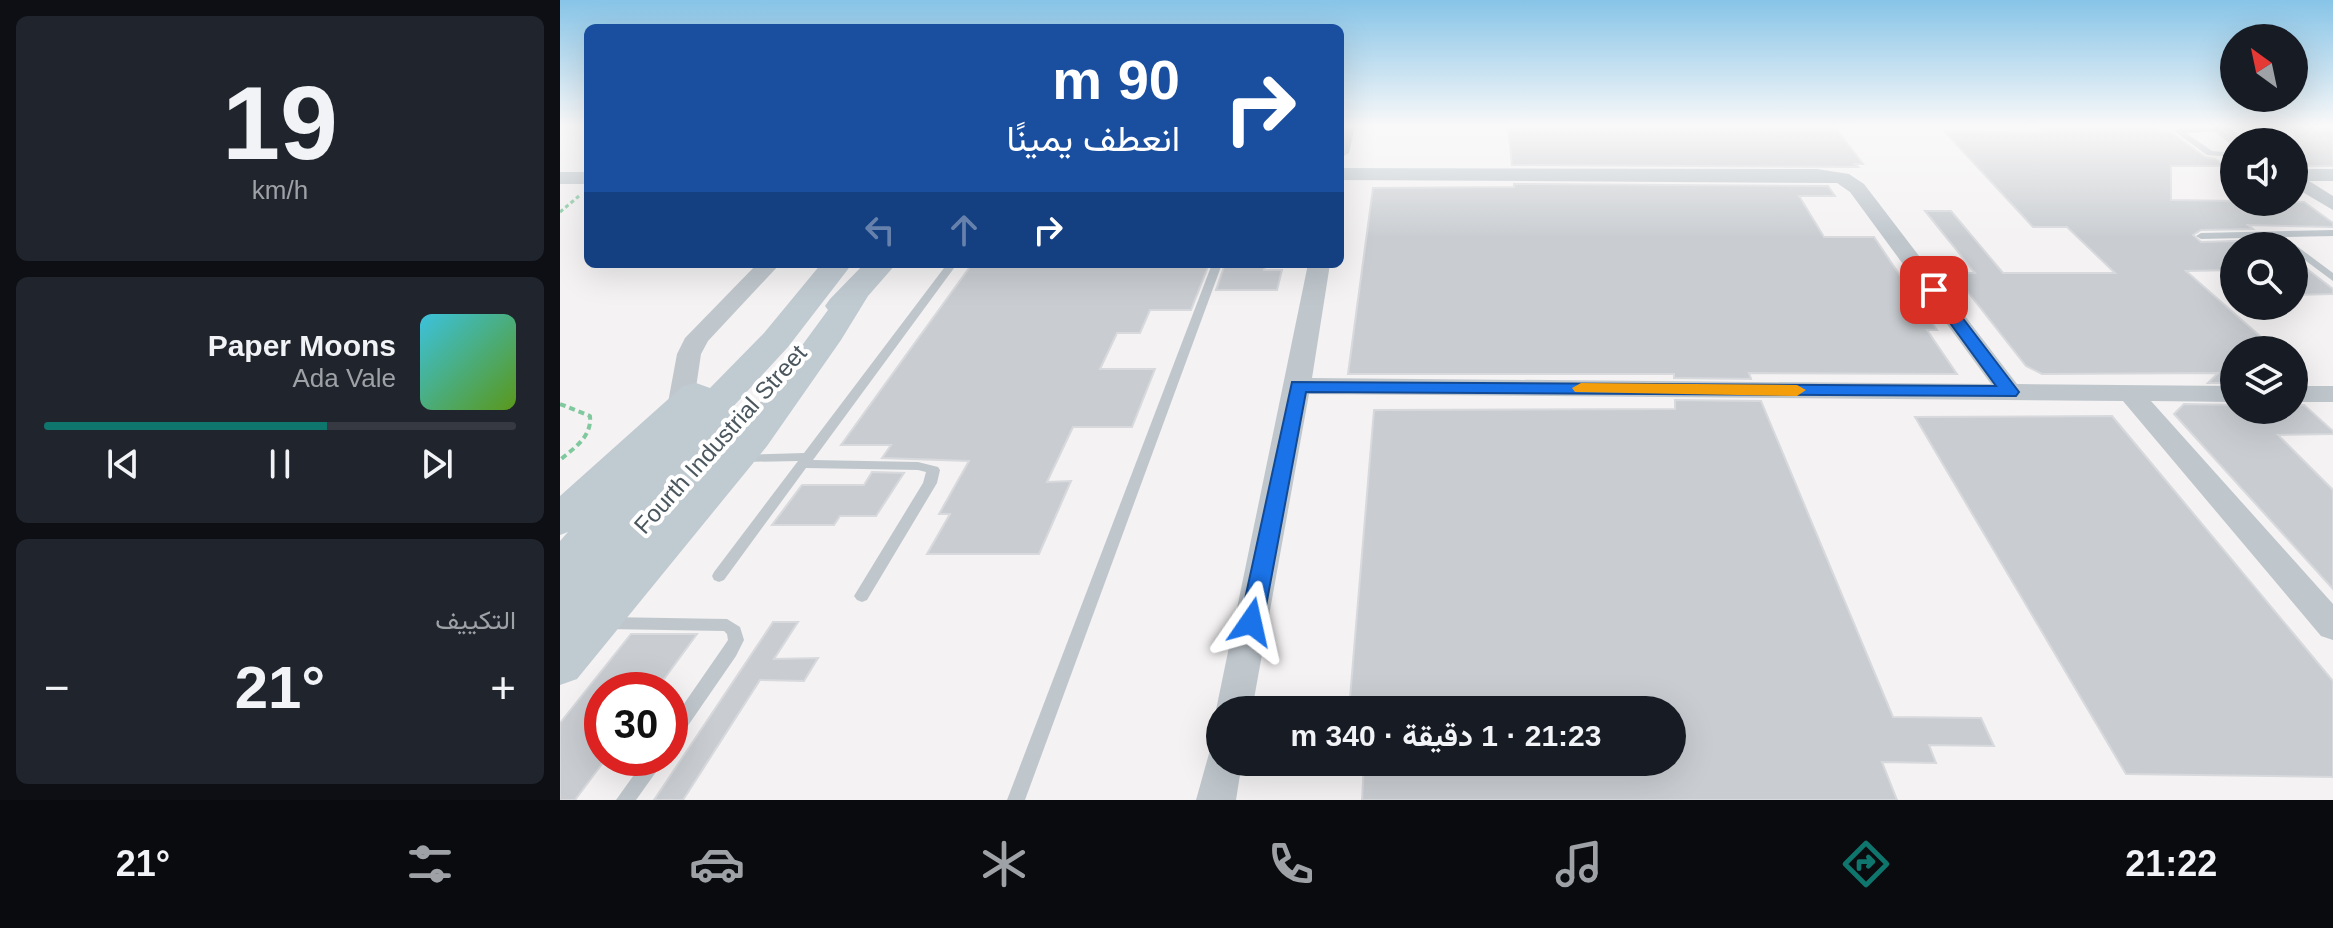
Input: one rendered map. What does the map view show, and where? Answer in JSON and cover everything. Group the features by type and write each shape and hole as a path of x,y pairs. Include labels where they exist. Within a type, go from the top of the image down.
{"main road":[{"path":"560,520 751,342 850,274"},
{"path":"560,665 578,618 735,458 819,350 850,274"},
{"name":"Fourth Industrial Street","path":"560,568 737,383 850,274"},
{"name":"Fourth Industrial Street","path":"578,618 850,274"}],"street":[{"path":"1344,174 1801,175 1842,178 1857,188 2010,392"},
{"path":"2308,176 2333,175"},
{"path":"560,178 584,178"},
{"path":"2308,187 2333,204"},
{"path":"680,408 689,354 697,338 765,268"},
{"path":"1237,696 1318,268"},
{"path":"1298,386 2220,394"},
{"path":"2130,393 2333,627"},
{"path":"2308,394 2333,394"},
{"path":"1216,800 1220,776"}],"lane":[{"path":"2308,233 2333,233"},
{"path":"2201,236 2220,236"},
{"path":"2308,257 2333,278"},
{"path":"719,576 949,268"},
{"path":"1016,800 1216,268"},
{"path":"735,458 918,466 933,470 930,483 862,596"},
{"path":"578,618 727,625 734,631 736,640 688,712"},
{"path":"625,800 643,776"}],"path":[{"path":"560,212 584,193"},
{"path":"560,404 590,416 592,423 589,431 560,460"}],"building":[{"path":"1512,163 1863,164 1855,164 1858,167"},
{"path":"1974,163 2220,163 2220,166 2171,166 2171,200 2220,201 2220,216 2308,216 2308,205 2333,223 2333,227 2248,225 2253,229 2201,230 2193,235 2201,242 2220,241 2220,270 2186,271 2220,301 2220,320 2242,320 2260,336 2220,336 2220,383 2208,383 2218,373 2042,374 2026,366 1953,273 1975,273 1925,211 1951,211 2003,273 2115,273 2067,227 2033,227"},
{"path":"2308,163 2333,163 2333,166 2308,166"},
{"path":"1514,184 1828,186 1835,196 1799,196 1824,237 1874,237 1937,330 1927,330 1957,374 1749,373 1751,379 1674,378 1674,374 1348,374 1373,188 1514,187"},
{"path":"969,268 1207,268 1191,310 1150,310 1140,333 1117,333 1100,369 1155,369 1132,427 1073,427 1047,482 1071,481 1039,554 927,554 950,514 939,514 969,461 882,458 891,445 841,445"},
{"path":"1224,268 1282,270 1277,290 1216,290"},
{"path":"2308,270 2333,289 2333,294 2308,295"},
{"path":"1675,400 1761,401 1893,717 1981,718 1994,746 1929,745 1936,763 1882,762 1897,800 1362,800 1363,776 1686,776 1686,696 1350,696 1374,410 1675,409"},
{"path":"2184,404 2220,405 2220,424 2308,424 2308,409 2333,431 2333,434 2278,435 2333,490 2333,589 2174,414"},
{"path":"2112,416 2333,681 2333,777 2126,774 1915,417"},
{"path":"872,472 904,473 876,516 840,516 834,525 772,525 802,485 864,485"},
{"path":"773,622 798,622 774,659 818,658 804,681 760,680 683,800 654,800 670,776 688,776 688,749"},
{"path":"631,634 697,634 669,672 601,672"},
{"path":"584,693 584,776 593,776 575,800 560,800 560,723"}],"slow traffic":[{"path":"1581,388 1797,390"}],"route":[{"path":"1251,622 1298,386 2010,392 1934,290"}]}
